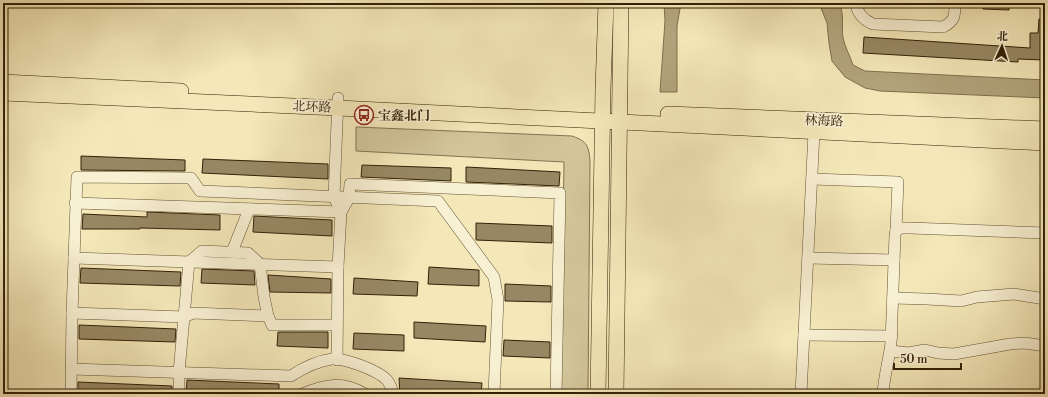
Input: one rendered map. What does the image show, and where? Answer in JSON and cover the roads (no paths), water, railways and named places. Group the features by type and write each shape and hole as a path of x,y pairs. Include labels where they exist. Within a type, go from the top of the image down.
{"main road":[{"path":"598,394 606,3"},
{"path":"616,394 621,3"},
{"name":"北环路","path":"3,82 338,103 604,116"},
{"name":"北环路","path":"3,94 338,103"},
{"name":"林海路","path":"604,116 814,132 1045,143"},
{"name":"林海路","path":"620,117 1045,129"}],"street":[{"path":"856,3 860,15 865,20 873,24 943,27 950,23 955,16 956,3"},
{"path":"338,103 334,197 341,212"},
{"path":"801,394 814,132"},
{"path":"71,394 75,203 77,177 192,178 200,191 438,201 494,277 498,300 494,394"},
{"path":"812,179 898,182 892,336 883,382 883,394"},
{"path":"337,360 338,267 341,212 349,198 350,184 560,193 556,394"},
{"path":"75,203 341,212"},
{"path":"232,252 249,209"},
{"path":"896,230 910,228 1045,233"},
{"path":"179,394 179,372 189,262 202,251 248,253 260,264 264,297 268,316 272,325 337,325"},
{"path":"74,258 338,267"},
{"path":"808,258 894,260"},
{"path":"893,298 927,298 961,302 977,297 1014,294 1045,299"},
{"path":"72,313 184,316 193,313 268,316"},
{"path":"804,335 892,336"},
{"path":"890,351 908,353 925,350 954,354 1010,344 1025,343 1045,346"},
{"path":"71,369 291,376 303,368 333,359 365,367 378,374 387,380 394,394"},
{"path":"302,394 322,386 332,385 354,388 365,394"}],"place":[{"name":"宝鑫北门","path":"364,115"}]}
